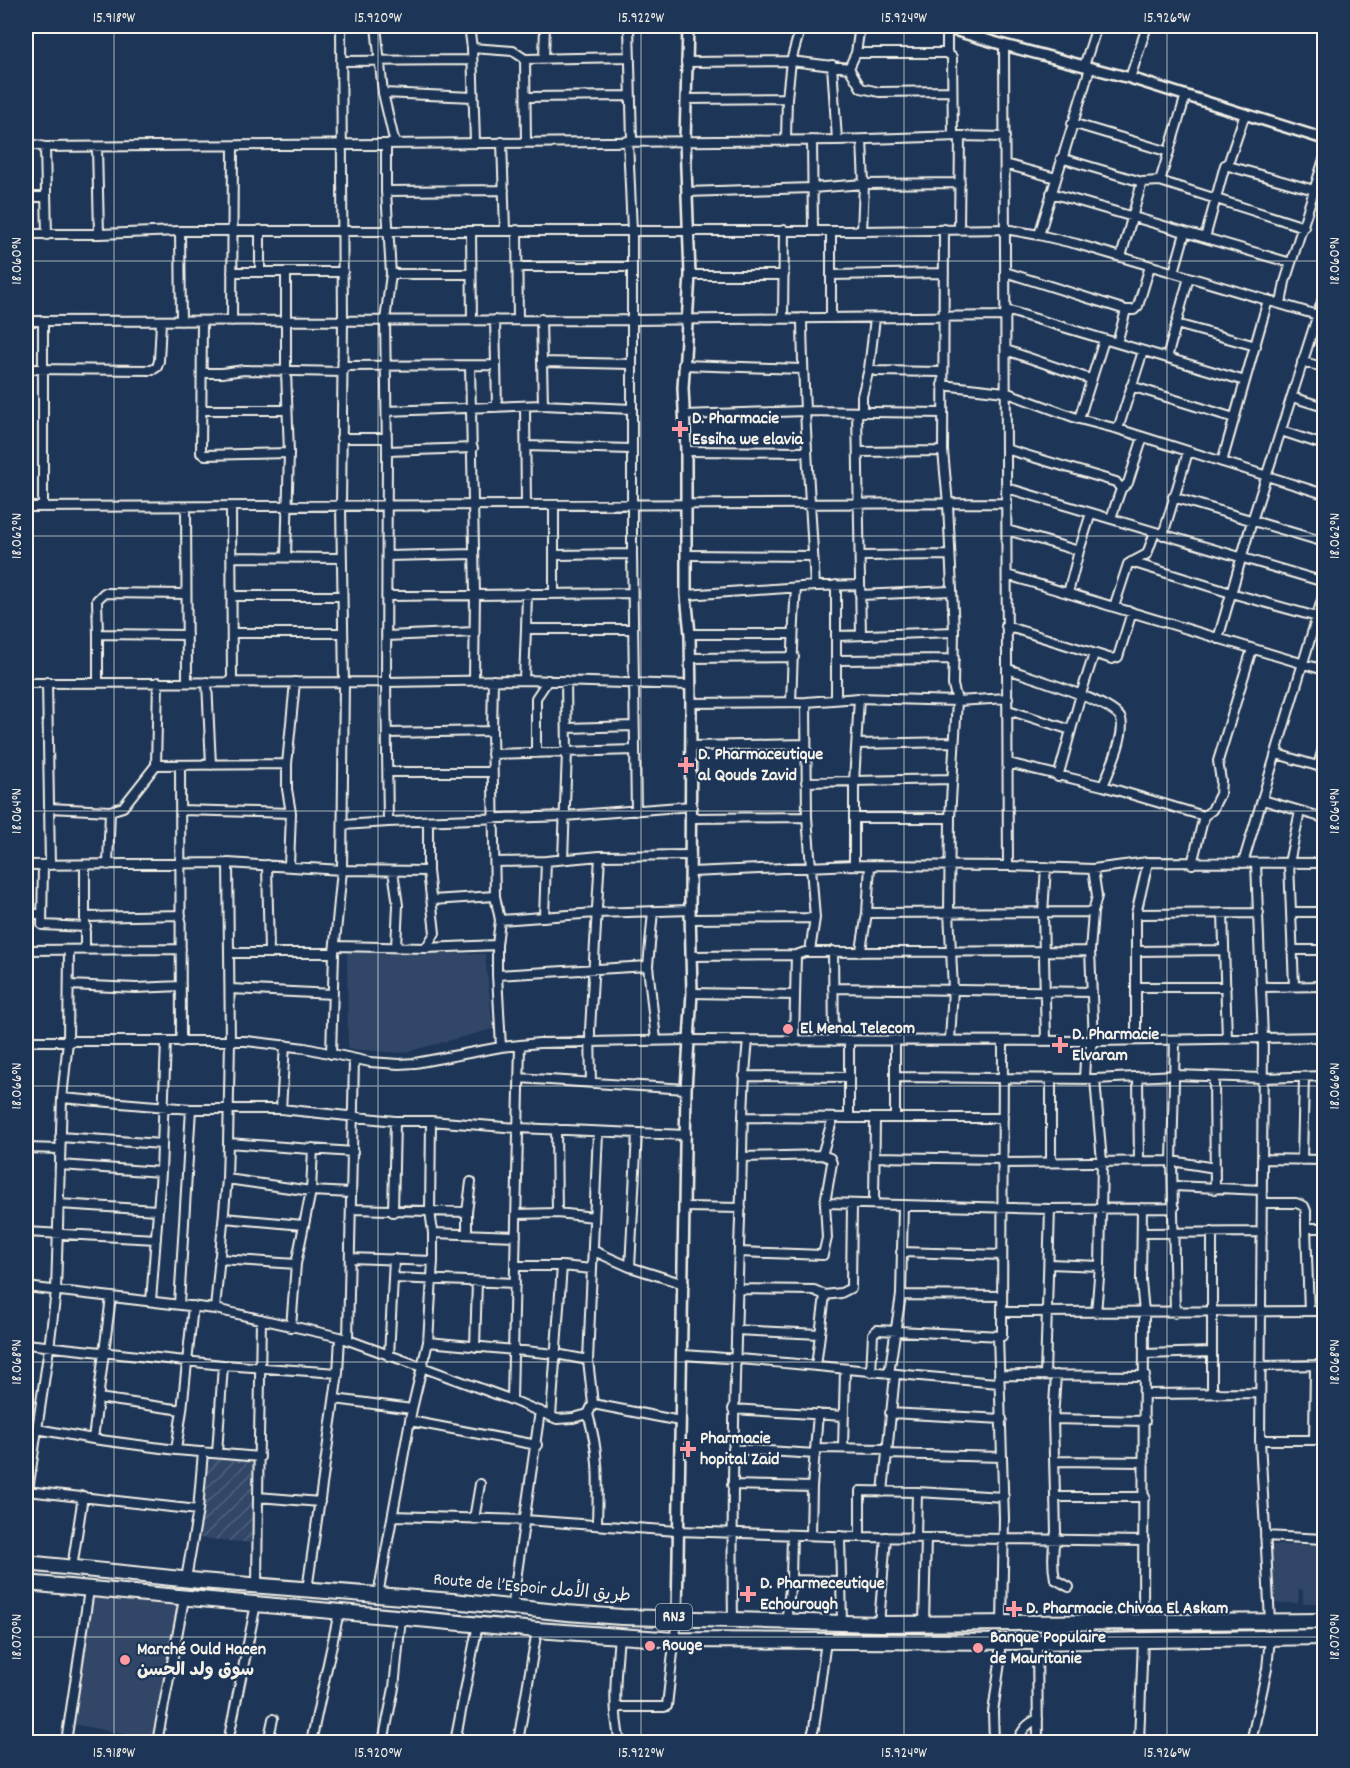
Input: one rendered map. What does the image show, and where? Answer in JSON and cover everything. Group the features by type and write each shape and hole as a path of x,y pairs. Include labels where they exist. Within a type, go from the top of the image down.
{"highway":[{"name":"Route de l’Espoir طريق الأمل","path":"26,1563 307,1590 453,1600 588,1615 786,1623 879,1624 1324,1621"},
{"name":"RN3","path":"26,1583 184,1599 675,1640 1037,1642 1324,1637"}],"street":[{"path":"26,32 30,26"},
{"path":"331,1054 335,949 342,870 344,682 340,507 343,321 341,26"},
{"path":"376,26 382,93 390,144 386,191 392,274 385,321 388,822"},
{"path":"469,26 472,48 475,142"},
{"path":"544,58 545,26"},
{"path":"629,26 632,231 632,629 636,811"},
{"path":"616,1707 667,1706 677,1617 686,1089 692,993 691,658 686,595 684,415 684,364 690,275 685,141 688,26"},
{"path":"786,139 791,61 801,26"},
{"path":"849,68 856,53 860,26"},
{"path":"1040,235 1072,123 1096,26"},
{"path":"1130,78 1147,26"},
{"path":"947,53 944,27 1130,78 1324,139"},
{"path":"1004,45 1008,866"},
{"path":"472,48 513,51 525,59 630,57"},
{"path":"856,53 947,53 952,57 951,91 960,183 959,229"},
{"path":"525,59 526,142"},
{"path":"341,61 472,60"},
{"path":"686,62 791,61 849,68"},
{"path":"832,66 837,140"},
{"path":"849,68 861,88 872,92 951,91"},
{"path":"382,93 473,97"},
{"path":"1160,181 1186,95"},
{"path":"526,97 631,96"},
{"path":"686,99 787,98"},
{"path":"1205,238 1224,167 1228,164 1245,114"},
{"path":"1072,123 1169,152"},
{"path":"26,143 45,147 97,147 786,139 813,141 956,136 1005,137"},
{"path":"862,140 864,184 862,231"},
{"path":"813,141 813,230"},
{"path":"502,142 505,230"},
{"path":"232,321 233,146"},
{"path":"45,147 47,235"},
{"path":"97,147 99,234"},
{"path":"1061,158 1142,182 1160,181 1304,227"},
{"path":"1281,304 1291,263 1324,159"},
{"path":"1005,164 1056,178"},
{"path":"1228,164 1314,190"},
{"path":"1121,257 1142,182"},
{"path":"687,192 864,184 960,183"},
{"path":"386,191 504,190"},
{"path":"1051,193 1291,263"},
{"path":"26,197 46,197"},
{"path":"944,229 943,451 954,632 953,685 957,701 951,779 949,866 953,989 950,1040"},
{"path":"26,234 260,230 862,231 1005,229 1040,235 1121,257 1321,316"},
{"path":"260,230 260,272"},
{"path":"517,230 518,320"},
{"path":"783,318 784,230"},
{"path":"180,231 181,321"},
{"path":"471,231 472,320"},
{"path":"831,231 831,317"},
{"path":"1174,273 1185,233"},
{"path":"1005,272 1126,310 1134,310 1138,306 1150,266"},
{"path":"518,267 632,267"},
{"path":"232,272 343,272"},
{"path":"286,272 289,453 286,556"},
{"path":"831,275 944,273"},
{"path":"392,274 471,274"},
{"path":"690,275 784,275"},
{"path":"1167,358 1189,277"},
{"path":"1218,639 1302,362 1321,316 1324,296"},
{"path":"1222,462 1268,300"},
{"path":"1117,343 1126,310"},
{"path":"26,321 632,320 875,318 1006,313 1104,339 1245,381"},
{"path":"802,318 804,411 812,503 815,586"},
{"path":"861,635 859,412 869,369 875,318"},
{"path":"541,319 543,405"},
{"path":"495,320 497,407"},
{"path":"43,321 43,507"},
{"path":"202,321 202,410 199,449 205,455 289,453"},
{"path":"26,369 152,370 157,367 159,361 161,322"},
{"path":"1176,324 1256,346"},
{"path":"1079,419 1104,339"},
{"path":"1006,350 1090,379"},
{"path":"1118,429 1143,351"},
{"path":"543,362 631,364"},
{"path":"1302,362 1324,368"},
{"path":"684,364 802,369"},
{"path":"202,373 386,366 496,365"},
{"path":"470,366 475,593 474,680"},
{"path":"869,369 942,372"},
{"path":"942,386 1005,392 1079,419 1118,429 1324,494"},
{"path":"1131,386 1234,418"},
{"path":"1292,397 1324,407"},
{"path":"387,411 543,405 632,409"},
{"path":"525,406 526,505"},
{"path":"202,410 287,410"},
{"path":"684,415 804,411 942,413"},
{"path":"1281,431 1324,445"},
{"path":"1111,518 1121,489 1128,483 1143,437"},
{"path":"341,438 387,438"},
{"path":"525,446 632,448"},
{"path":"387,451 473,448"},
{"path":"1006,449 1116,482 1121,489"},
{"path":"686,451 807,452"},
{"path":"858,452 943,451"},
{"path":"1114,607 1128,564 1147,554 1159,533 1188,452"},
{"path":"1007,488 1324,582"},
{"path":"1173,497 1324,542"},
{"path":"26,507 1007,503"},
{"path":"554,505 554,593"},
{"path":"186,507 187,682"},
{"path":"231,507 232,682"},
{"path":"1068,593 1091,513"},
{"path":"1007,530 1080,551"},
{"path":"387,556 474,554"},
{"path":"554,555 632,554"},
{"path":"686,555 813,556"},
{"path":"860,556 950,555"},
{"path":"232,557 341,558"},
{"path":"1131,561 1231,593 1317,617"},
{"path":"1007,575 1324,670"},
{"path":"836,585 836,699"},
{"path":"686,595 860,585"},
{"path":"791,701 794,657 792,633 796,588"},
{"path":"860,595 951,591"},
{"path":"98,682 97,600 99,595 104,593 186,594"},
{"path":"387,596 475,593 632,593"},
{"path":"524,680 527,593"},
{"path":"1243,863 1324,593"},
{"path":"232,596 342,596"},
{"path":"1006,627 1112,659 1118,657 1132,612"},
{"path":"526,629 632,629"},
{"path":"387,636 474,632"},
{"path":"837,636 954,632"},
{"path":"232,633 342,633"},
{"path":"690,634 792,633"},
{"path":"98,634 187,635"},
{"path":"1192,864 1204,816 1212,810 1220,794 1218,761 1252,649"},
{"path":"1058,777 1081,694 1095,654"},
{"path":"691,658 794,657"},
{"path":"837,660 954,659"},
{"path":"1008,669 1081,694 1112,710 1121,719 1119,742 1103,786"},
{"path":"493,680 492,772 495,896 500,920 497,975 501,1047"},
{"path":"536,753 536,698 548,680"},
{"path":"26,683 548,680 690,685"},
{"path":"563,859 567,752 566,681"},
{"path":"48,682 49,808 42,925 86,927"},
{"path":"49,808 110,811 123,807 129,801 156,765 159,682"},
{"path":"207,682 211,765"},
{"path":"289,866 291,813 287,789 287,764 295,682"},
{"path":"691,703 806,702 859,698 957,701 1008,698"},
{"path":"854,865 854,782 859,698"},
{"path":"806,702 807,817 815,918 810,951"},
{"path":"1008,710 1071,730"},
{"path":"567,728 634,726"},
{"path":"387,733 492,732"},
{"path":"857,744 954,742"},
{"path":"691,746 806,744"},
{"path":"1277,754 1321,767 1324,745"},
{"path":"492,754 634,750"},
{"path":"1008,763 1058,777 1103,786 1204,816"},
{"path":"156,765 287,764"},
{"path":"180,765 181,1042"},
{"path":"388,772 492,772"},
{"path":"806,782 951,779"},
{"path":"1263,800 1324,818"},
{"path":"342,825 564,816 692,806"},
{"path":"181,810 291,813"},
{"path":"108,865 110,811"},
{"path":"1294,986 1289,863 1300,812"},
{"path":"691,818 807,817"},
{"path":"854,818 950,818"},
{"path":"426,948 435,933 428,872 428,822"},
{"path":"495,862 546,861 600,856 691,855"},
{"path":"591,1083 590,1030 600,856"},
{"path":"544,917 546,861"},
{"path":"691,872 854,865 1093,869 1148,862 1324,863"},
{"path":"1136,1040 1136,914 1148,862"},
{"path":"26,865 228,863 342,870 428,872"},
{"path":"216,1309 227,1179 229,1108 228,863"},
{"path":"1256,863 1263,1038 1260,1440 1270,1621"},
{"path":"85,865 85,950"},
{"path":"267,865 269,952"},
{"path":"861,950 867,914 870,866"},
{"path":"1046,867 1043,913 1046,1041"},
{"path":"1084,1079 1085,1060 1094,1041 1090,951 1093,912 1097,896 1093,869"},
{"path":"393,871 398,905 396,947"},
{"path":"432,900 495,896"},
{"path":"500,920 653,911 815,918"},
{"path":"653,911 648,966 656,1040"},
{"path":"867,914 1093,912"},
{"path":"1291,912 1324,912"},
{"path":"1223,913 1227,1039"},
{"path":"1136,914 1258,913"},
{"path":"26,914 42,914"},
{"path":"86,917 181,915"},
{"path":"230,953 497,945"},
{"path":"26,950 181,949"},
{"path":"692,956 796,956 810,951 861,950 1090,951"},
{"path":"1136,951 1224,950"},
{"path":"1292,950 1324,950"},
{"path":"26,1504 29,1460 37,1429 56,1291 60,1137 68,1041 69,951"},
{"path":"833,951 834,1041"},
{"path":"794,1041 796,956"},
{"path":"497,975 648,966"},
{"path":"69,985 145,988 181,986"},
{"path":"1262,987 1324,986"},
{"path":"1136,987 1226,987"},
{"path":"833,988 1092,992"},
{"path":"230,989 333,994"},
{"path":"692,993 795,994"},
{"path":"26,1041 230,1041 285,1045 384,1064 415,1063 501,1047 591,1041 1094,1041 1324,1037"},
{"path":"895,1040 896,1117"},
{"path":"1175,1040 1176,1075 1172,1161 1175,1313"},
{"path":"733,1621 733,1409 744,1076 748,1041"},
{"path":"849,1041 849,1118"},
{"path":"871,1372 874,1332 895,1329 1002,1336 1003,1041"},
{"path":"151,1301 165,1107 166,1042"},
{"path":"280,1109 285,1045"},
{"path":"512,1400 520,1045"},
{"path":"348,1340 354,1059"},
{"path":"896,1077 1095,1079 1176,1075 1324,1076"},
{"path":"744,1076 849,1077"},
{"path":"1214,1077 1215,1189"},
{"path":"1302,1160 1304,1077"},
{"path":"519,1078 686,1089"},
{"path":"1051,1078 1051,1162"},
{"path":"1138,1078 1139,1161"},
{"path":"1095,1079 1102,1162 1100,1266 1096,1313"},
{"path":"62,1098 191,1109 280,1109 395,1121 431,1121 518,1128 686,1136"},
{"path":"179,1304 191,1109"},
{"path":"744,1117 1003,1118"},
{"path":"822,1155 833,1118"},
{"path":"874,1204 875,1118"},
{"path":"393,1212 395,1121"},
{"path":"378,1595 412,1409 428,1342 433,1279 433,1233 430,1211 431,1121"},
{"path":"556,1129 558,1213"},
{"path":"597,1524 598,1462 595,1437 588,1414 592,1404 588,1360 598,1132"},
{"path":"630,1267 637,1133"},
{"path":"60,1137 162,1144"},
{"path":"228,1143 353,1152"},
{"path":"26,1148 60,1149"},
{"path":"291,1327 296,1264 310,1191 313,1148"},
{"path":"739,1252 823,1254 827,1238 825,1203 832,1163 830,1158 822,1155 743,1157"},
{"path":"1262,1159 1324,1160 1324,1156"},
{"path":"874,1157 1051,1162 1172,1161 1215,1168"},
{"path":"60,1165 161,1173"},
{"path":"227,1179 310,1191 351,1193"},
{"path":"467,1233 466,1212 471,1182"},
{"path":"1174,1186 1262,1190"},
{"path":"825,1203 1050,1209 1174,1208"},
{"path":"1262,1203 1296,1203 1304,1206 1309,1311"},
{"path":"59,1204 157,1210"},
{"path":"737,1289 814,1290 825,1295 841,1293 851,1288 852,1204"},
{"path":"884,1492 895,1329 901,1295 903,1205"},
{"path":"685,1207 741,1208"},
{"path":"1142,1208 1143,1623"},
{"path":"351,1209 393,1212 466,1212"},
{"path":"1045,1375 1050,1209"},
{"path":"517,1214 558,1213 594,1216"},
{"path":"224,1218 303,1225"},
{"path":"1306,1228 1324,1228"},
{"path":"26,1232 156,1239"},
{"path":"1212,1232 1212,1393"},
{"path":"433,1233 516,1236"},
{"path":"1142,1233 1262,1233"},
{"path":"594,1251 630,1267 684,1284"},
{"path":"901,1252 1002,1255"},
{"path":"350,1258 433,1261"},
{"path":"219,1259 296,1264"},
{"path":"389,1356 394,1259"},
{"path":"1049,1264 1100,1266"},
{"path":"516,1266 562,1266 592,1269"},
{"path":"550,1416 562,1266"},
{"path":"394,1278 515,1283"},
{"path":"475,1347 477,1282"},
{"path":"26,1287 216,1309 340,1336 557,1419 588,1414"},
{"path":"816,1366 825,1295"},
{"path":"901,1295 1002,1296"},
{"path":"93,1439 111,1297"},
{"path":"176,1450 193,1306"},
{"path":"1002,1312 1324,1311"},
{"path":"257,1585 261,1319"},
{"path":"736,1330 820,1334"},
{"path":"307,1590 335,1399 340,1336"},
{"path":"998,1336 1004,1497 1002,1624"},
{"path":"428,1342 556,1354 588,1360"},
{"path":"26,1344 223,1365 338,1373"},
{"path":"1144,1354 1212,1352"},
{"path":"682,1354 892,1375 999,1379 1045,1375 1144,1376"},
{"path":"217,1453 223,1365"},
{"path":"1314,1440 1315,1365"},
{"path":"1260,1366 1324,1365"},
{"path":"843,1448 845,1370"},
{"path":"1056,1375 1053,1419 1056,1532 1053,1569 1055,1579 1069,1587"},
{"path":"1144,1394 1260,1393"},
{"path":"1315,1395 1324,1395"},
{"path":"98,1398 182,1410"},
{"path":"335,1399 412,1409"},
{"path":"592,1404 680,1421"},
{"path":"733,1409 844,1416"},
{"path":"512,1608 537,1445 540,1411"},
{"path":"890,1413 1002,1419"},
{"path":"811,1535 818,1414"},
{"path":"1053,1419 1144,1421"},
{"path":"410,1421 537,1445"},
{"path":"37,1429 176,1450 260,1456"},
{"path":"1260,1440 1324,1440"},
{"path":"733,1449 816,1451 843,1448 1002,1457"},
{"path":"186,1579 198,1510 203,1452"},
{"path":"1055,1461 1144,1462"},
{"path":"474,1519 480,1484"},
{"path":"732,1485 812,1487"},
{"path":"860,1537 859,1492 862,1490 1004,1497"},
{"path":"916,1537 917,1491"},
{"path":"26,1496 83,1496 198,1510"},
{"path":"72,1568 83,1496"},
{"path":"258,1497 320,1502"},
{"path":"1056,1497 1144,1497"},
{"path":"393,1516 525,1520 677,1531 792,1535 1144,1541"},
{"path":"786,1623 791,1580 792,1535"},
{"path":"840,1536 842,1623"},
{"path":"1265,1536 1324,1539"},
{"path":"879,1624 886,1537"},
{"path":"924,1624 926,1538"},
{"path":"791,1580 840,1581"},
{"path":"66,1743 89,1590"},
{"path":"157,1743 184,1599"},
{"path":"228,1743 256,1604"},
{"path":"311,1743 339,1612"},
{"path":"383,1743 394,1688 401,1618"},
{"path":"455,1743 478,1624"},
{"path":"518,1743 537,1630"},
{"path":"619,1636 614,1685 620,1743"},
{"path":"1251,1743 1267,1669 1270,1638"},
{"path":"1139,1743 1143,1639"},
{"path":"810,1743 826,1641"},
{"path":"994,1743 993,1712 1000,1662 1000,1642"},
{"path":"1037,1642 1038,1743"},
{"path":"268,1743 273,1719"},
{"path":"1017,1743 1022,1730 1030,1722 1038,1719"}],"shaded area":[{"path":"347,951 485,954 493,1029 402,1053 348,1049"},
{"path":"207,1456 257,1460 252,1543 199,1538"},
{"path":"1272,1545 1324,1545 1324,1603 1303,1603 1303,1590 1299,1589 1298,1603 1272,1603"},
{"name":"Marché Ould Hacen سوق ولد الحسن","path":"93,1585 182,1596 152,1739 72,1724"}],"place":[{"name":"D. Pharmacie Essiha we elavia","path":"680,429"},
{"name":"D. Pharmaceutique al Qouds Zavid","path":"686,765"},
{"name":"El Menal Telecom","path":"788,1029"},
{"name":"D. Pharmacie Elvaram","path":"1060,1045"},
{"name":"Pharmacie hopital Zaid","path":"688,1449"},
{"name":"D. Pharmeceutique Echourough","path":"748,1594"},
{"name":"D. Pharmacie Chivaa El Askam","path":"1014,1609"},
{"name":"Rouge","path":"650,1646"},
{"name":"Banque Populaire de Mauritanie","path":"978,1648"},
{"name":"Marché Ould Hacen سوق ولد الحسن","path":"125,1660"}]}
